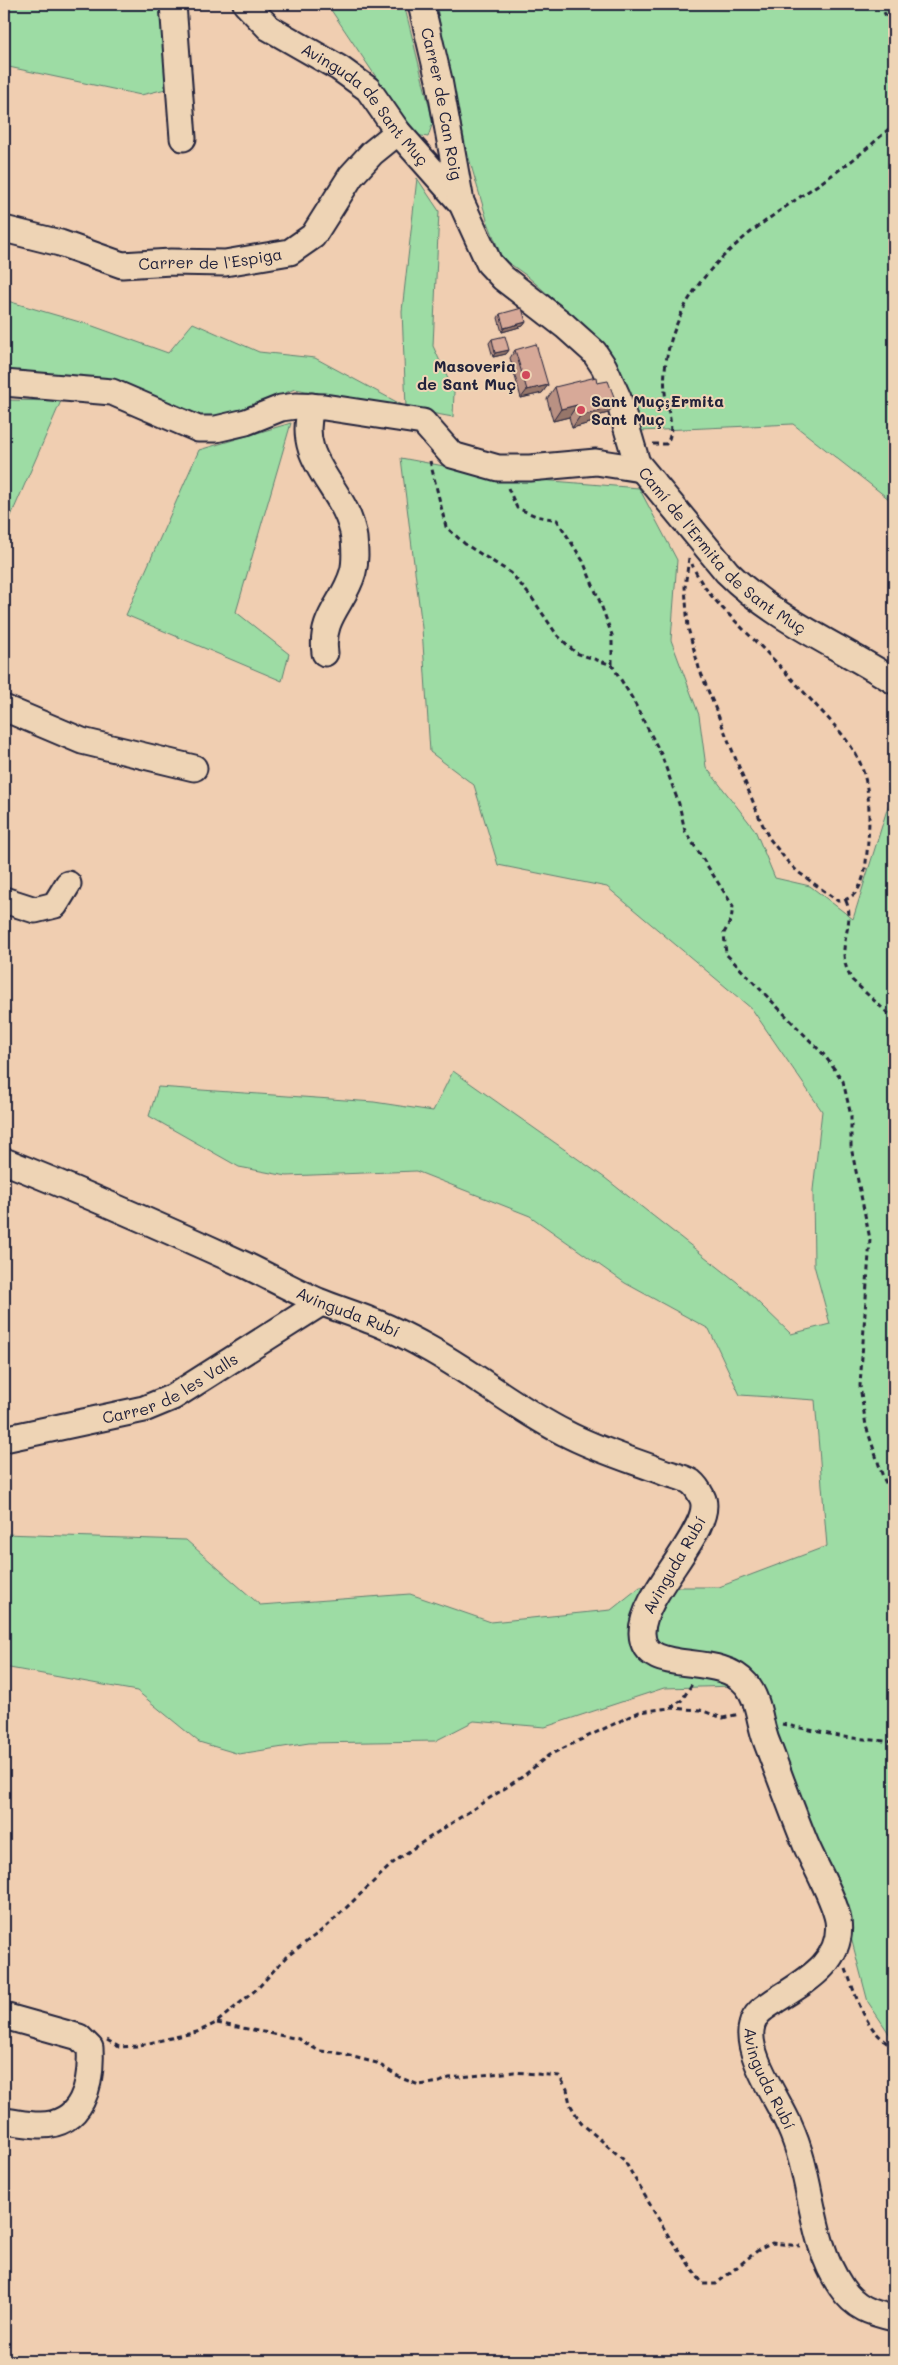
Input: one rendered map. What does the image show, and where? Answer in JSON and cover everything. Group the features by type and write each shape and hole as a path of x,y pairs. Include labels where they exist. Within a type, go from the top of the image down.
{"street":[{"path":"173,4 183,138"},
{"name":"Avinguda de Sant Muç","path":"246,4 270,28 339,68 368,89 398,132 465,212"},
{"name":"Carrer de Can Roig","path":"421,4 440,80 465,212"},
{"name":"Carrer de l'Espiga","path":"4,229 60,243 122,265 171,262 225,262 290,252 313,236 351,176 372,153 398,132"},
{"name":"Camí de l'Ermita de Sant Muç","path":"465,212 482,252 503,278 565,326 594,352 604,367 618,398 631,443 641,469 727,572 743,588 787,619 894,680"},
{"path":"4,383 112,392 198,429 216,429 246,422 281,408 312,406 423,422 452,455 472,462 504,468 596,462 641,469"},
{"path":"312,406 307,430 310,452 348,514 356,556 353,573 325,629 325,653"},
{"path":"4,708 82,741 194,768"},
{"path":"4,900 35,910 42,909 54,905 68,884"},
{"name":"Avinguda Rubí","path":"4,1161 246,1266 321,1303 374,1322 428,1348 562,1432 595,1448 691,1482 703,1498 706,1510 695,1532 645,1611 642,1634 645,1647 651,1656 722,1669 741,1678 751,1690 759,1719 794,1815 835,1911 838,1927 833,1952 823,1967 760,2010 751,2027 751,2044 790,2126 801,2155 819,2240 826,2262 851,2300 866,2311 894,2318"},
{"name":"Carrer de les Valls","path":"4,1439 144,1409 174,1397 321,1303"},
{"path":"4,2016 79,2037 90,2048 91,2064 87,2089 80,2107 57,2123 40,2125 4,2121"}],"path":[{"path":"880,4 894,32"},
{"path":"631,443 662,445 666,444 670,439 664,368 682,312 703,277 731,249 779,210 840,170 894,124"},
{"path":"429,460 446,527 465,544 511,573 532,598 557,634 576,653 612,665"},
{"path":"504,468 506,484 518,508 536,516 557,520 583,561 612,635 612,665 632,698 661,754 679,804 684,831 733,906 731,920 724,933 726,954 825,1056 843,1081 851,1116 851,1147 870,1239 860,1386 866,1426 883,1477 894,1500"},
{"path":"689,556 697,577 708,593 776,660 830,720 856,754 863,769 867,788 869,821 866,869 860,888 846,901 838,901 798,872 776,848 760,819 699,668 688,620 685,587 689,556"},
{"path":"846,901 849,908 843,944 844,962 847,972 852,980 894,1020"},
{"path":"670,1708 682,1700 701,1671 703,1664"},
{"path":"79,2037 110,2040 119,2047 136,2046 197,2032 216,2023 258,1988 286,1957 325,1928 352,1904 393,1863 453,1820 522,1777 549,1755 639,1712 670,1708 700,1710 723,1718 738,1714 805,1730 862,1740 894,1742"},
{"path":"836,1943 861,2009 887,2043 894,2046"},
{"path":"216,2023 299,2039 319,2051 334,2052 377,2063 401,2078 419,2085 440,2082 448,2078 514,2072 559,2076 567,2089 570,2104 581,2123 624,2160 669,2237 703,2284 716,2284 757,2252 772,2243 786,2243 796,2247 819,2240"}],"green space":[{"path":"4,4 163,4 170,88 141,95 4,66"},
{"path":"327,4 404,4 433,122 428,137 415,135"},
{"path":"436,4 894,4 894,503 793,424 640,431 576,319 527,276 502,258 487,220 466,148"},
{"path":"417,178 439,211 433,346 454,392 453,417 295,389 240,411 204,418 4,373 4,300 90,325 168,353 193,323 259,352 315,358 406,407 402,311"},
{"path":"4,400 61,401 4,532"},
{"path":"291,423 236,612 289,654 282,681 126,615 199,450"},
{"path":"401,458 503,477 639,488 677,560 671,640 699,715 706,767 755,830 775,878 810,886 853,919 894,787 894,2041 868,2002 849,1930 736,1686 664,1688 545,1727 474,1721 435,1741 309,1743 239,1754 199,1742 137,1691 4,1667 4,1534 186,1540 260,1605 410,1594 491,1622 611,1610 640,1587 719,1587 827,1546 815,1400 740,1395 709,1329 625,1283 530,1216 416,1171 287,1176 239,1167 149,1116 158,1087 374,1102 433,1111 453,1071 605,1178 737,1282 791,1334 830,1324 814,1265 813,1190 822,1111 752,1009 607,887 498,865 474,785 430,752 422,628"}],"building":[{"path":"522,308 526,322 504,328 500,314"},
{"path":"505,336 509,350 495,353 492,339"},
{"path":"536,344 548,385 527,390 515,350"},
{"path":"596,377 597,383 608,381 616,402 604,405 605,410 580,416 577,405 561,409 555,387"}],"place":[{"name":"Masoveria de Sant Muç","path":"526,375"},
{"name":"Sant Muç;Ermita Sant Muç","path":"581,410"}]}
